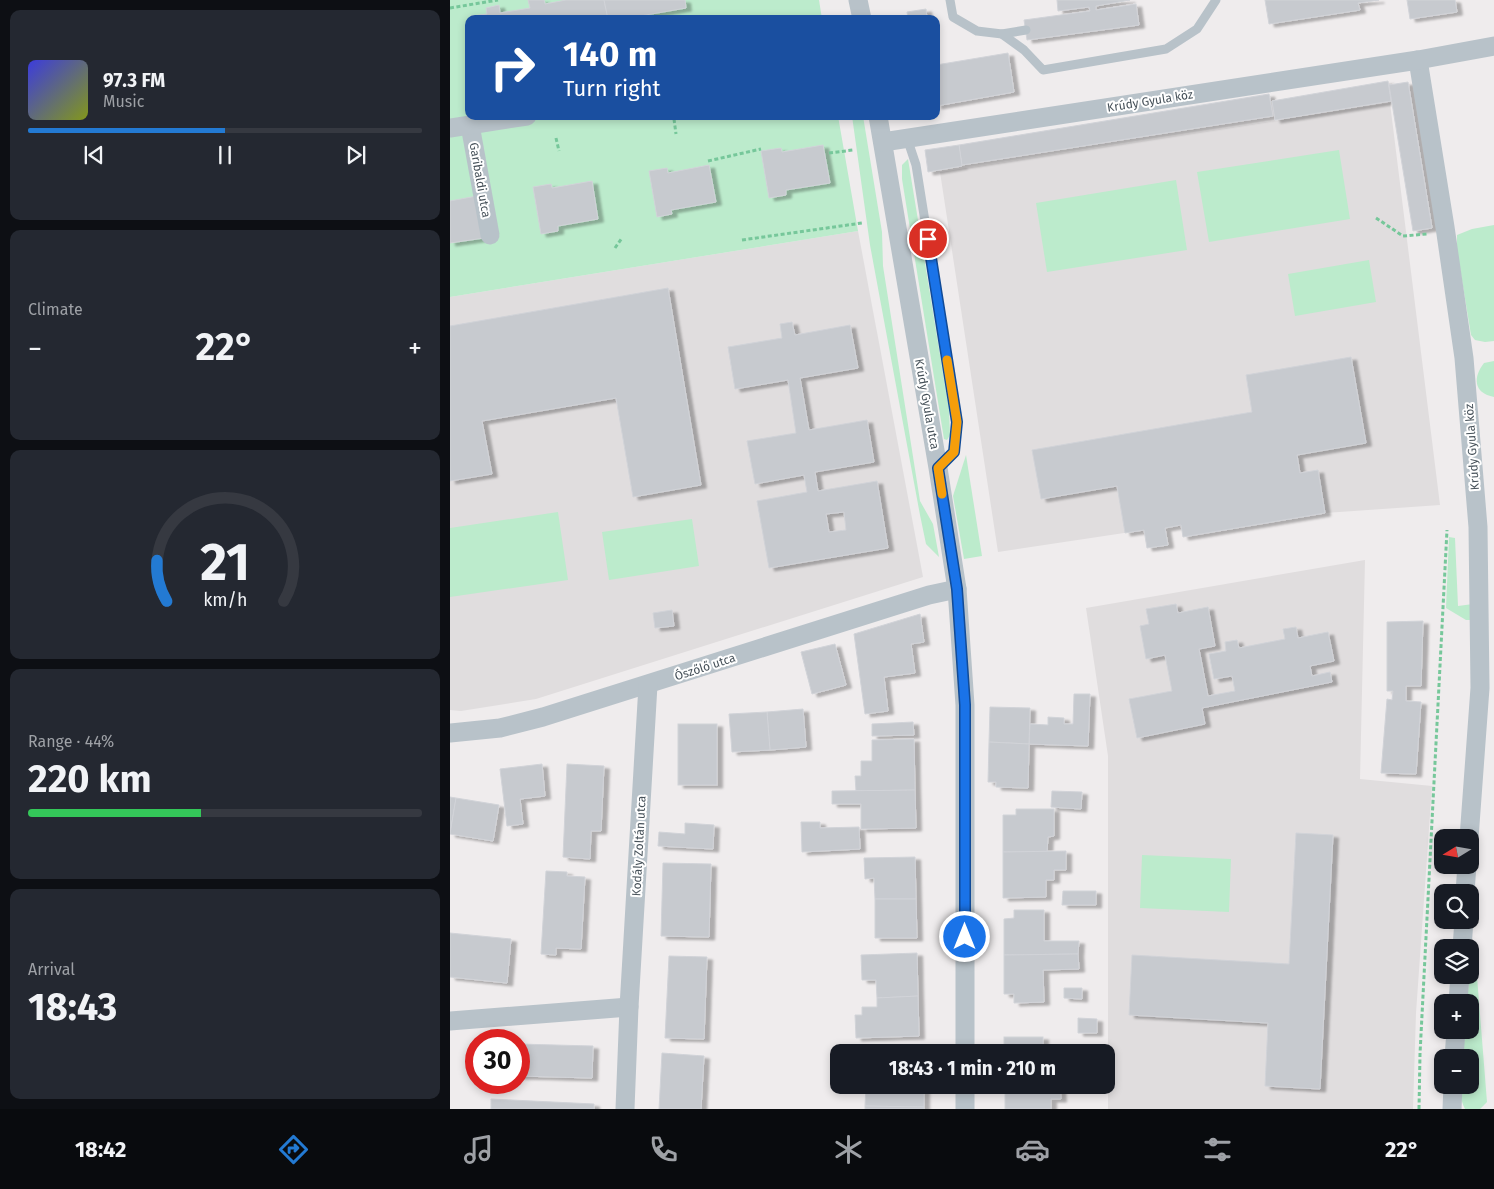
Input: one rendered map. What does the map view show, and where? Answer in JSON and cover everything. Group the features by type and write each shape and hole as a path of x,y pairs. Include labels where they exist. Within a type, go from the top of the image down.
{"street":[{"path":"858,0 861,15"},
{"name":"Krúdy Gyula köz","path":"883,142 1418,60 1494,46"},
{"name":"Krúdy Gyula köz","path":"1418,60 1446,231 1464,358 1478,527 1480,688 1470,829"},
{"path":"450,128 502,120"},
{"name":"Krúdy Gyula utca","path":"879,120 957,589 965,705 965,1044"},
{"name":"Garibaldi utca","path":"470,125 490,235"},
{"name":"Ószőlő utca","path":"450,733 500,728 543,717 929,595 957,589"},
{"name":"Kodály Zoltán utca","path":"625,1109 629,1007 648,685"},
{"path":"450,1020 629,1007"},
{"path":"965,1094 965,1109"},
{"path":"1452,1109 1453,1094"}],"lane":[{"path":"950,0 953,17 977,31 1002,34 1026,30"},
{"path":"1002,34 1024,50 1043,70 1084,64 1166,49 1197,29 1216,0"},
{"path":"907,138 916,166 957,422 954,452 938,468"}],"path":[{"path":"450,8 498,0"},
{"path":"674,120 676,134"},
{"path":"556,138 558,151"},
{"path":"708,161 761,149"},
{"path":"829,153 853,150"},
{"path":"1376,218 1403,236 1446,231"},
{"path":"742,240 862,223"},
{"path":"615,248 622,238"},
{"path":"1418,1109 1447,530"}],"shaded area":[{"path":"1390,103 1440,505 1325,513 1183,537 1181,526 1165,528 1168,545 1147,548 1144,530 998,552 940,172"},
{"path":"858,231 923,577 536,699 461,711 450,710 450,297"},
{"path":"1365,560 1360,779 1432,786 1416,1013 1413,1109 1108,1109 1108,1094 1115,1094 1115,1044 1108,1044 1108,756 1086,608"}],"green space":[{"path":"450,0 819,0 821,15 465,15 465,120 839,120 858,231 450,297"},
{"path":"853,120 864,120 882,232 883,266 920,501 933,524 939,557 926,544 870,245"},
{"path":"1339,150 1350,219 1209,242 1197,172"},
{"path":"908,159 949,410 950,435 947,440 944,439 902,179 902,165"},
{"path":"1176,180 1187,250 1047,272 1036,203"},
{"path":"1494,225 1494,341 1485,342 1475,340 1471,335 1457,250 1457,235 1472,229"},
{"path":"1369,260 1376,302 1295,316 1288,274"},
{"path":"1494,361 1494,397 1482,392 1477,384 1477,379 1480,368 1484,363"},
{"path":"966,455 982,556 964,559 953,496"},
{"path":"558,512 568,580 450,597 450,528"},
{"path":"692,519 699,566 609,580 602,532"},
{"path":"1449,537 1455,538 1458,606 1473,604 1471,620 1466,620 1446,608"},
{"path":"1142,855 1231,859 1229,912 1140,908"},
{"path":"1469,984 1478,984 1478,994 1468,994"},
{"path":"1479,1002 1487,1102 1480,1109 1465,1109 1461,1094 1479,1094 1479,1049 1464,1049 1464,1039 1479,1039"}],"building":[{"path":"528,0 544,0 545,4 566,0 604,0 607,15 479,15 487,14 486,8 499,5 500,13 530,8"},
{"path":"604,0 685,0 686,8 646,15 607,15"},
{"path":"1057,0 1130,0 1096,6 1096,10 1136,4 1139,25 1027,40 1024,20 1090,11 1089,7 1058,11"},
{"path":"1265,0 1379,0 1358,3 1360,10 1269,24"},
{"path":"1407,0 1455,0 1457,12 1410,19"},
{"path":"926,9 927,15 907,15 907,12"},
{"path":"1008,53 1014,92 940,105 940,64"},
{"path":"1388,81 1391,101 1275,120 1272,101"},
{"path":"1408,82 1432,228 1413,231 1389,85"},
{"path":"1269,94 1273,116 962,165 959,145"},
{"path":"823,145 830,183 786,190 786,195 769,198 761,151 781,148 782,152"},
{"path":"959,145 962,166 928,172 925,150"},
{"path":"709,165 716,202 671,210 672,214 657,217 649,171 667,168 668,173"},
{"path":"592,181 598,219 558,226 558,231 541,234 533,187 551,184 552,188"},
{"path":"477,196 484,238 450,243 450,201"},
{"path":"668,288 701,485 633,497 616,398 482,421 492,474 450,481 450,326"},
{"path":"792,322 795,335 850,325 858,368 800,378 809,430 867,420 874,462 815,472 818,491 877,481 888,548 769,568 757,501 807,492 804,475 755,484 747,441 796,433 788,380 735,389 728,347 782,338 780,324","holes":["844,512 846,530 829,532 826,514"]},
{"path":"1351,357 1366,443 1297,455 1300,473 1318,470 1325,513 1183,537 1181,525 1165,528 1168,545 1147,548 1144,530 1125,533 1117,486 1041,499 1032,450 1252,412 1246,375"},
{"path":"1176,604 1178,613 1208,607 1215,646 1199,649 1208,696 1235,691 1232,676 1214,679 1209,654 1226,651 1225,642 1237,640 1239,648 1285,639 1283,629 1296,627 1298,638 1328,632 1334,661 1310,666 1312,676 1330,672 1332,682 1202,708 1205,724 1137,738 1129,699 1172,691 1165,655 1146,659 1140,626 1149,624 1146,609"},
{"path":"672,610 674,626 655,628 653,613"},
{"path":"920,614 924,642 911,644 915,673 884,677 888,711 865,714 854,634"},
{"path":"1423,621 1421,686 1406,686 1406,701 1421,702 1416,774 1381,773 1387,699 1392,700 1393,691 1387,691 1387,622"},
{"path":"835,644 846,685 812,694 801,652"},
{"path":"1074,694 1090,694 1088,746 1029,744 1030,724 1048,725 1048,717 1064,718 1064,724 1073,724"},
{"path":"990,707 1030,708 1029,744 989,742"},
{"path":"803,709 806,747 770,750 767,712"},
{"path":"767,712 770,750 732,752 729,714"},
{"path":"913,722 914,735 872,736 872,724"},
{"path":"678,724 717,724 717,785 678,785"},
{"path":"914,739 915,790 856,791 855,776 861,776 861,761 872,761 872,740"},
{"path":"989,742 1029,744 1028,788 996,787 996,782 988,782"},
{"path":"542,764 545,796 520,799 523,824 507,826 500,769"},
{"path":"567,764 604,766 601,831 591,831 590,859 563,857"},
{"path":"915,790 916,828 861,829 861,804 832,804 832,791"},
{"path":"1052,791 1082,792 1081,809 1051,807"},
{"path":"450,797 456,798 450,833"},
{"path":"456,798 499,805 493,841 450,834"},
{"path":"1016,809 1054,809 1054,836 1048,837 1047,852 1003,852 1003,815 1016,815"},
{"path":"801,822 820,822 820,828 859,827 860,849 802,852"},
{"path":"685,823 714,825 713,849 658,846 659,832 685,834"},
{"path":"1296,833 1333,835 1320,1089 1265,1086 1268,1023 1129,1015 1132,955 1289,964"},
{"path":"1066,851 1066,870 1054,870 1054,880 1046,880 1046,897 1003,898 1003,852"},
{"path":"915,857 916,899 875,899 874,878 865,879 864,858"},
{"path":"663,863 711,864 709,937 661,936"},
{"path":"546,871 567,872 567,876 585,877 581,949 556,948 556,955 541,954"},
{"path":"1063,891 1096,891 1096,905 1062,905"},
{"path":"875,899 916,899 917,938 875,938"},
{"path":"1014,910 1044,910 1044,941 1079,941 1078,954 1004,955 1004,919 1014,918"},
{"path":"450,933 511,939 507,983 450,977"},
{"path":"917,953 918,996 877,998 876,980 862,980 861,955"},
{"path":"1078,954 1079,969 1043,970 1044,1002 1014,1003 1014,994 1004,994 1004,955"},
{"path":"669,956 707,957 704,1039 665,1038"},
{"path":"1064,988 1082,988 1082,999 1064,998"},
{"path":"918,996 919,1036 856,1038 855,1015 862,1015 862,1007 877,1007 877,998"},
{"path":"1078,1018 1097,1019 1097,1033 1078,1033"},
{"path":"1004,1037 1043,1037 1043,1044 1004,1044"},
{"path":"530,1044 593,1046 592,1078 530,1076"},
{"path":"662,1053 704,1056 701,1109 659,1109"},
{"path":"866,1094 924,1094 924,1107 865,1106"},
{"path":"1005,1094 1061,1094 1061,1099 1051,1099 1051,1109 1005,1109"},
{"path":"491,1099 594,1104 594,1109 491,1109"},
{"path":"865,1106 924,1107 924,1109 865,1109"}],"slow traffic":[{"path":"942,494 938,468 954,452 957,422 947,360"}],"route":[{"path":"928,239 957,422 954,452 938,468 957,589 963,670 965,705 965,937"}]}
